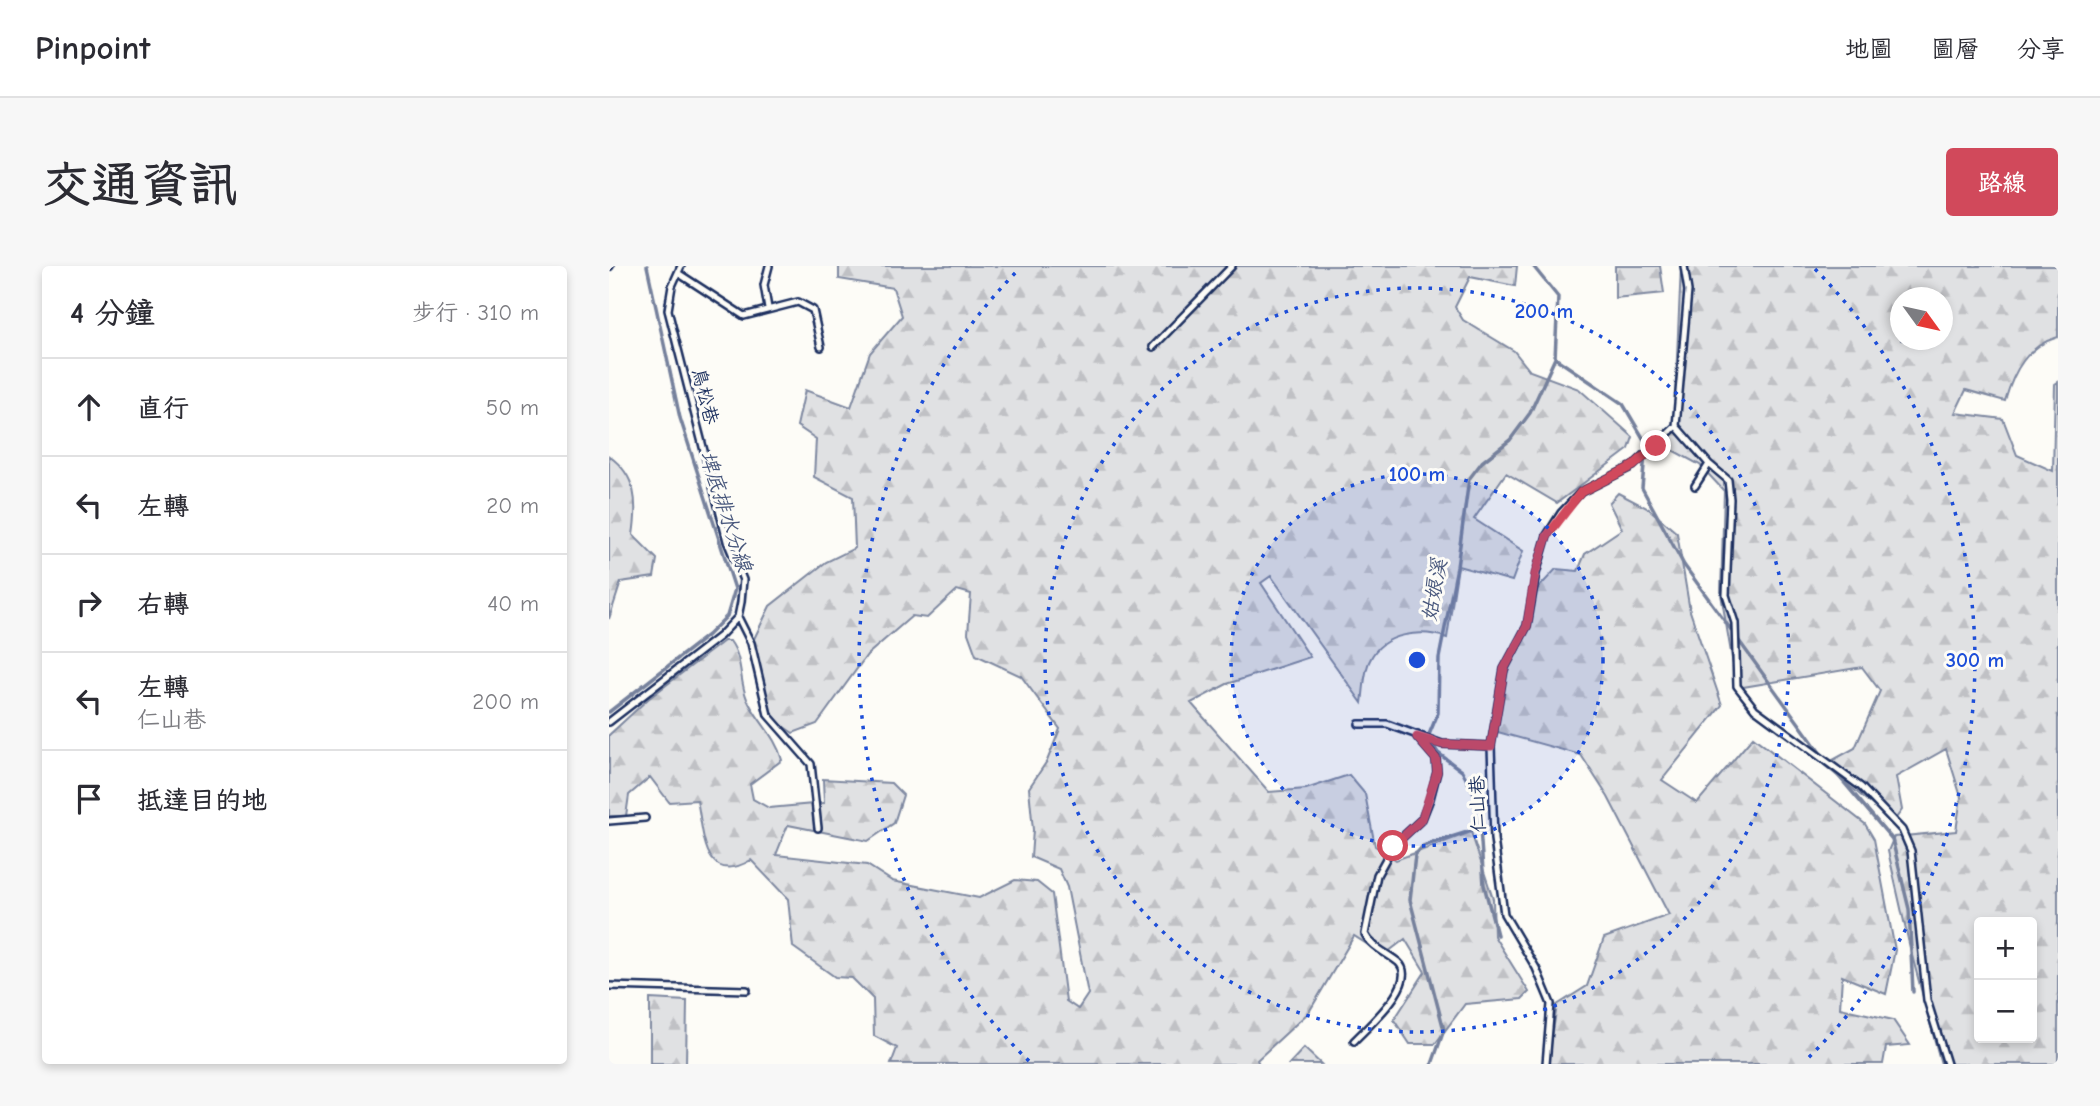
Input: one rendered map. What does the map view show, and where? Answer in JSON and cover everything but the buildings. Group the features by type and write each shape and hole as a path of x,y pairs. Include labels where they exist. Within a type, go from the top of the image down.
{"lane":[{"name":"鳥松巷","path":"681,266 668,310 727,541 743,580 738,617"},
{"path":"768,308 764,285 769,266"},
{"path":"1153,347 1232,266"},
{"path":"1684,266 1688,291 1676,426 1709,464 1728,480 1730,499 1726,595 1734,624 1737,686 1755,709 1861,787 1902,831 1911,851 1927,1000 1947,1064"},
{"path":"678,273 744,316 798,302 813,310 821,347"},
{"name":"仁山巷","path":"1546,1064 1551,1004 1536,968 1504,914 1494,839 1491,746 1504,669 1527,626 1535,574 1547,536 1581,492 1633,466 1676,426"},
{"path":"1695,486 1709,464"},
{"path":"609,722 720,636 738,617 751,643 768,715 811,764 818,828"},
{"path":"1359,724 1387,724 1441,744 1491,746"},
{"path":"1354,1041 1397,995 1404,977 1404,969 1399,963 1368,941 1365,934 1377,875 1393,846 1422,819 1430,799 1437,772 1436,759 1417,737"},
{"path":"609,821 645,818"},
{"path":"609,986 747,990"}],"green space":[{"path":"839,266 1517,266 1515,286 1470,277 1455,307 1463,320 1514,351 1530,371 1579,389 1633,437 1629,449 1557,503 1506,473 1474,519 1523,551 1512,581 1458,566 1447,638 1416,634 1404,635 1384,643 1368,664 1362,703 1271,576 1261,583 1310,657 1227,684 1191,703 1269,792 1306,789 1349,775 1365,794 1375,846 1396,860 1471,832 1493,899 1494,936 1529,992 1522,999 1465,1004 1435,1044 1410,1044 1394,1020 1425,972 1405,939 1384,955 1354,936 1309,1012 1257,1060 1259,1064 891,1064 897,1048 874,1036 873,999 852,978 835,977 793,947 788,899 751,860 735,867 723,867 715,862 705,841 697,800 669,802 650,777 629,795 626,816 609,816 609,735 648,699 724,641 730,641 737,655 747,699 775,743 782,760 750,784 753,799 769,808 824,803 823,779 891,783 903,795 894,823 868,841 788,825 776,855 867,865 892,881 979,898 1015,880 1037,882 1052,894 1066,1001 1078,1009 1088,994 1067,887 1059,869 1031,857 1033,830 1029,788 1047,761 1060,729 1021,676 976,655 968,633 971,594 957,590 927,618 912,616 867,655 817,724 793,733 774,720 749,649 770,606 826,562 855,548 853,497 814,477 816,439 797,426 805,390 851,407 870,353 902,316 893,288 839,279"},
{"path":"1615,266 1660,266 1664,293 1615,298"},
{"path":"1681,266 2058,266 2058,337 2038,346 2023,361 2005,401 1966,390 1955,413 2003,419 2017,455 2053,471 2055,384 2058,382 2058,1064 1941,1064 1888,851 1894,837 1956,831 1961,797 1946,749 1896,777 1902,810 1893,822 1824,765 1855,748 1880,691 1862,667 1737,688 1721,594 1724,491 1700,465 1665,446 1674,424"},
{"path":"609,456 630,481 635,501 633,535 657,559 654,577 621,582 609,619"},
{"path":"1618,493 1649,509 1677,533 1690,611 1722,705 1662,780 1697,803 1753,737 1865,824 1874,839 1895,950 1886,994 1842,976 1840,1008 1893,1020 1910,1045 1886,1047 1883,1064 1548,1064 1557,1005 1587,986 1604,938 1669,915 1608,797 1581,755 1494,731 1500,687 1526,635 1530,597 1556,569 1578,571 1585,554 1622,529 1609,503"},
{"path":"650,999 687,1001 686,1064 650,1064"},
{"path":"1304,1048 1321,1064 1289,1064"}],"waterway":[{"name":"埤底排水分線","path":"609,712 708,635 727,616 735,589 680,418 647,266"},
{"name":"姑娘溪","path":"1497,935 1484,885 1480,828 1482,808 1462,771 1438,753 1428,737 1438,713 1439,658 1457,567 1469,479 1482,462 1510,440 1530,413 1555,358 1558,297 1533,266"},
{"path":"1555,358 1623,404 1646,443 1642,488 1684,565 1824,758"},
{"path":"1831,767 1892,839 1909,909 1913,992"},
{"path":"1432,1064 1444,1030 1410,900 1415,855 1423,846 1480,828"}],"route":[{"path":"1393,846 1422,819 1437,772 1436,759 1417,737 1441,744 1483,748 1491,746 1504,669 1527,626 1535,574 1547,536 1561,513 1581,492 1633,466 1656,446"}]}
